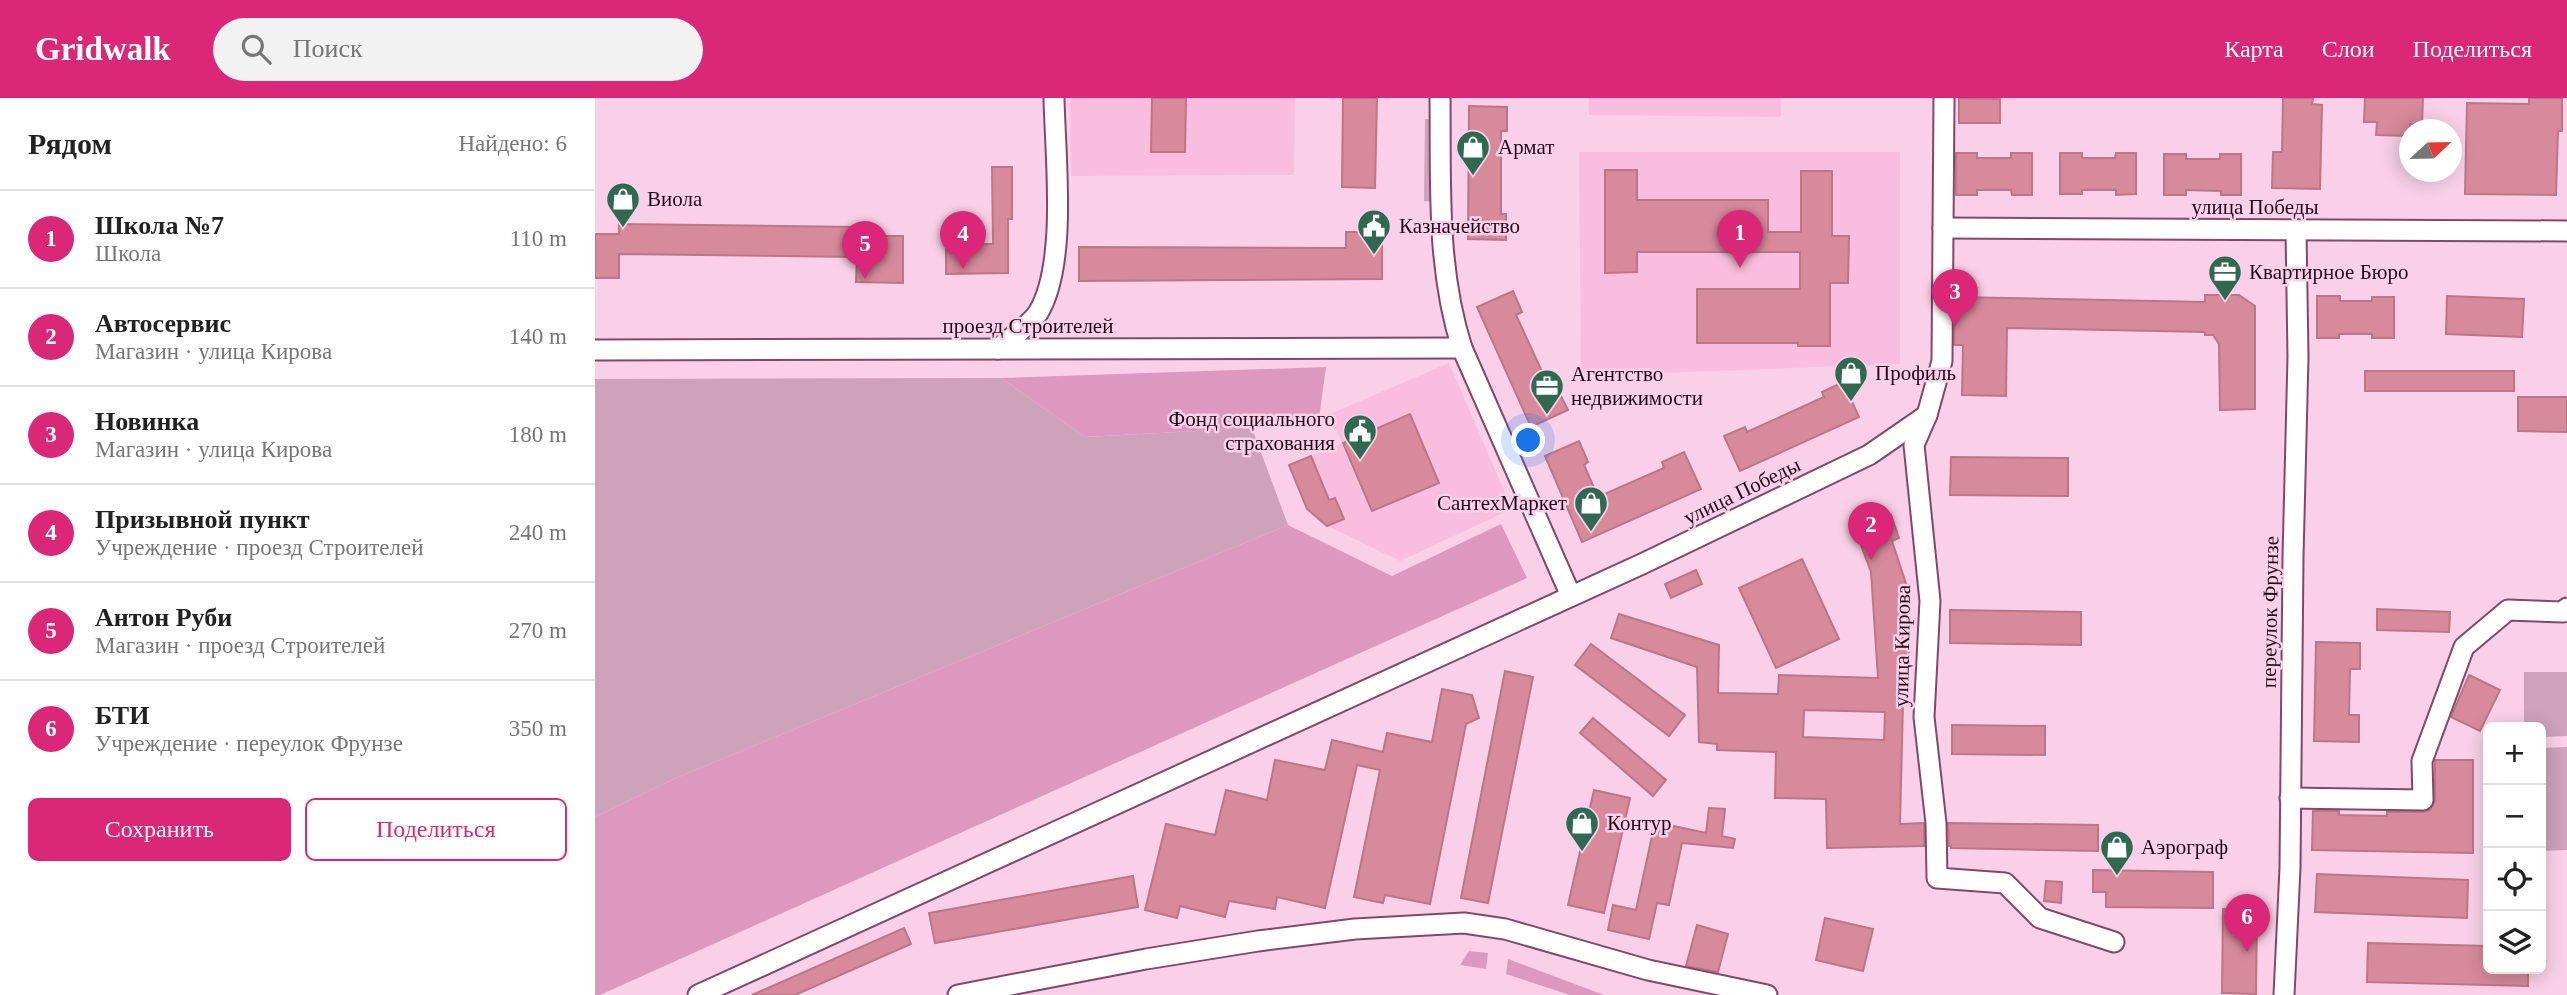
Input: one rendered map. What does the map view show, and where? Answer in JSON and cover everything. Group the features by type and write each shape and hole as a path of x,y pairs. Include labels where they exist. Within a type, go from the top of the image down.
{"street":[{"path":"998,349 1037,315 1048,292 1054,267 1057,230 1054,98"},
{"path":"1440,98 1443,250 1452,316 1462,348 1571,596"},
{"name":"улица Кирова","path":"1944,98 1942,361 1927,415 1914,445 1930,601 1924,717 1936,823 1937,878 2005,883 2040,918 2114,942"},
{"name":"улица Победы","path":"1943,228 2567,231"},
{"name":"переулок Фрунзе","path":"2284,995 2290,881 2298,357 2296,230"},
{"name":"проезд Строителей","path":"595,350 1462,348"},
{"name":"улица Победы","path":"698,995 1571,596 1868,455 1927,415"},
{"path":"2290,798 2423,800 2422,761 2464,647 2508,610 2563,612 2567,608"},
{"path":"958,995 1146,959 1258,941 1355,929 1464,923 1505,929 1649,970 1767,995"}],"shaded area":[{"path":"1070,98 1295,98 1294,175 1071,176"},
{"path":"1589,98 1781,98 1781,117 1589,115"},
{"path":"1425,119 1434,120 1433,202 1424,201"},
{"path":"1579,152 1900,152 1900,364 1581,376"},
{"path":"1449,363 1512,509 1400,561 1328,526 1307,509 1289,465 1342,443 1330,414"},
{"path":"1326,367 1319,418 1252,428 1085,437 1001,378"},
{"path":"1001,378 1085,437 1252,428 1288,525 674,779 595,817 595,379"},
{"path":"1501,524 1527,578 595,995 595,817 674,779 1288,525 1392,576"},
{"path":"2524,672 2567,672 2567,736 2546,737 2546,722 2524,722"},
{"path":"2567,747 2567,850 2546,851 2546,748"},
{"path":"1469,951 1488,953 1486,969 1460,965"},
{"path":"1508,959 1604,995 1570,995 1506,974"}],"building":[{"path":"1152,98 1186,98 1185,152 1151,152"},
{"path":"1343,98 1377,98 1375,188 1342,187"},
{"path":"1959,98 2000,99 2000,123 1959,123"},
{"path":"2283,98 2313,98 2312,104 2322,105 2320,189 2272,188 2273,152 2282,152"},
{"path":"2365,98 2423,98 2422,119 2399,119 2399,136 2376,135 2377,122 2364,122"},
{"path":"2529,98 2562,98 2556,195 2465,194 2467,103 2529,104"},
{"path":"1469,106 1507,107 1507,131 1501,131 1501,214 1506,214 1506,240 1468,239"},
{"path":"1956,153 1977,153 1977,158 2011,158 2011,153 2032,153 2032,195 2012,195 2011,190 1977,190 1977,195 1956,195"},
{"path":"2060,153 2082,153 2082,158 2115,158 2116,153 2136,153 2136,194 2116,195 2116,190 2082,190 2082,194 2060,194"},
{"path":"2164,154 2186,154 2186,159 2220,159 2220,154 2241,154 2241,195 2221,195 2221,191 2186,190 2186,195 2164,195"},
{"path":"992,167 1012,167 1008,273 946,274 946,244 993,244"},
{"path":"1605,170 1637,170 1637,200 1768,200 1768,232 1801,232 1801,171 1832,171 1832,236 1849,236 1848,283 1830,283 1830,346 1798,346 1798,343 1697,343 1697,289 1800,289 1800,252 1637,252 1637,272 1605,273"},
{"path":"619,224 857,227 857,236 903,236 903,283 856,282 857,257 619,254 619,278 595,278 595,234 619,234"},
{"path":"1346,232 1382,232 1382,279 1079,281 1079,247 1346,248"},
{"path":"1513,291 1522,312 1516,315 1551,391 1557,388 1568,410 1531,427 1477,307"},
{"path":"2205,295 2239,295 2255,306 2255,409 2220,410 2219,344 2213,335 2205,335 2205,332 2007,328 2006,396 1962,395 1963,345 1954,345 1955,297 2205,302"},
{"path":"2317,296 2340,296 2340,301 2372,301 2372,297 2394,297 2394,338 2372,338 2372,334 2339,334 2339,338 2317,338"},
{"path":"2447,296 2524,299 2522,337 2446,334"},
{"path":"2365,371 2514,371 2514,391 2365,391"},
{"path":"1843,382 1859,417 1740,471 1724,436 1745,427 1747,432 1824,397 1822,392"},
{"path":"2518,397 2567,397 2567,432 2518,431"},
{"path":"1410,414 1439,483 1372,511 1343,443"},
{"path":"1579,441 1588,462 1584,465 1598,497 1664,468 1662,462 1684,452 1701,489 1582,542 1545,456"},
{"path":"1311,456 1329,500 1335,498 1344,519 1327,526 1307,509 1289,465"},
{"path":"1951,457 2068,458 2068,496 1950,495"},
{"path":"1891,515 1899,538 1892,541 1909,593 1909,663 1904,662 1900,824 1924,823 1924,846 1827,848 1826,799 1775,798 1776,752 1717,750 1717,744 1699,742 1697,667 1611,638 1619,614 1719,645 1718,693 1778,694 1779,675 1878,678 1871,572 1855,529","holes":["1804,710 1885,712 1884,740 1803,737"]},
{"path":"1802,559 1839,639 1776,668 1739,588"},
{"path":"1696,570 1702,584 1671,598 1665,584"},
{"path":"2377,609 2450,612 2449,632 2377,630"},
{"path":"1950,610 2081,612 2081,645 1950,643"},
{"path":"2316,642 2360,643 2360,669 2350,669 2349,715 2359,715 2359,742 2314,741"},
{"path":"1591,644 1685,715 1669,736 1575,665"},
{"path":"1505,671 1533,677 1488,903 1461,898"},
{"path":"2469,675 2500,690 2480,731 2451,717"},
{"path":"1442,689 1472,695 1479,718 1466,724 1430,904 1385,895 1383,903 1354,897 1380,770 1357,765 1325,908 1277,897 1275,909 1229,901 1225,917 1180,906 1177,918 1145,910 1166,824 1215,835 1226,790 1267,800 1275,760 1325,770 1332,740 1383,752 1387,733 1432,742"},
{"path":"1593,718 1666,780 1653,796 1580,733"},
{"path":"1952,725 2045,726 2045,755 1952,754"},
{"path":"2435,760 2473,760 2473,853 2312,850 2313,811 2339,811 2339,815 2387,816 2387,812 2430,810 2435,800"},
{"path":"1594,790 1630,798 1604,913 1568,905"},
{"path":"1709,808 1725,809 1722,836 1735,839 1733,848 1682,843 1669,905 1657,903 1649,939 1608,930 1613,905 1636,910 1655,822 1706,833"},
{"path":"1948,823 2098,825 2098,851 1951,848"},
{"path":"2093,870 2213,872 2213,908 2106,907 2106,892 2093,892"},
{"path":"2317,874 2468,880 2467,918 2315,912"},
{"path":"1133,876 1138,907 935,943 929,913"},
{"path":"2046,881 2062,882 2061,903 2044,901"},
{"path":"2223,909 2257,909 2256,994 2222,993"},
{"path":"1825,918 1873,929 1863,971 1816,960"},
{"path":"1697,925 1728,934 1718,972 1686,966"},
{"path":"904,928 911,944 795,995 752,995"},
{"path":"2368,943 2483,946 2483,974 2528,974 2528,986 2367,982"}],"place":[{"name":"Армат","path":"1473,177"},
{"name":"Виола","path":"623,229"},
{"name":"Казначейство","path":"1374,256"},
{"name":"Школа №7","path":"1740,268"},
{"name":"Призывной пункт","path":"963,269"},
{"name":"Антон Руби","path":"865,279"},
{"name":"Квартирное Бюро","path":"2225,302"},
{"name":"Новинка","path":"1955,327"},
{"name":"Профиль","path":"1851,403"},
{"name":"Агентство недвижимости","path":"1547,416"},
{"name":"Фонд социального страхования","path":"1360,461"},
{"name":"СантехМаркет","path":"1591,533"},
{"name":"Автосервис","path":"1871,560"},
{"name":"Контур","path":"1582,853"},
{"name":"Аэрограф","path":"2117,877"},
{"name":"БТИ","path":"2247,952"}]}
